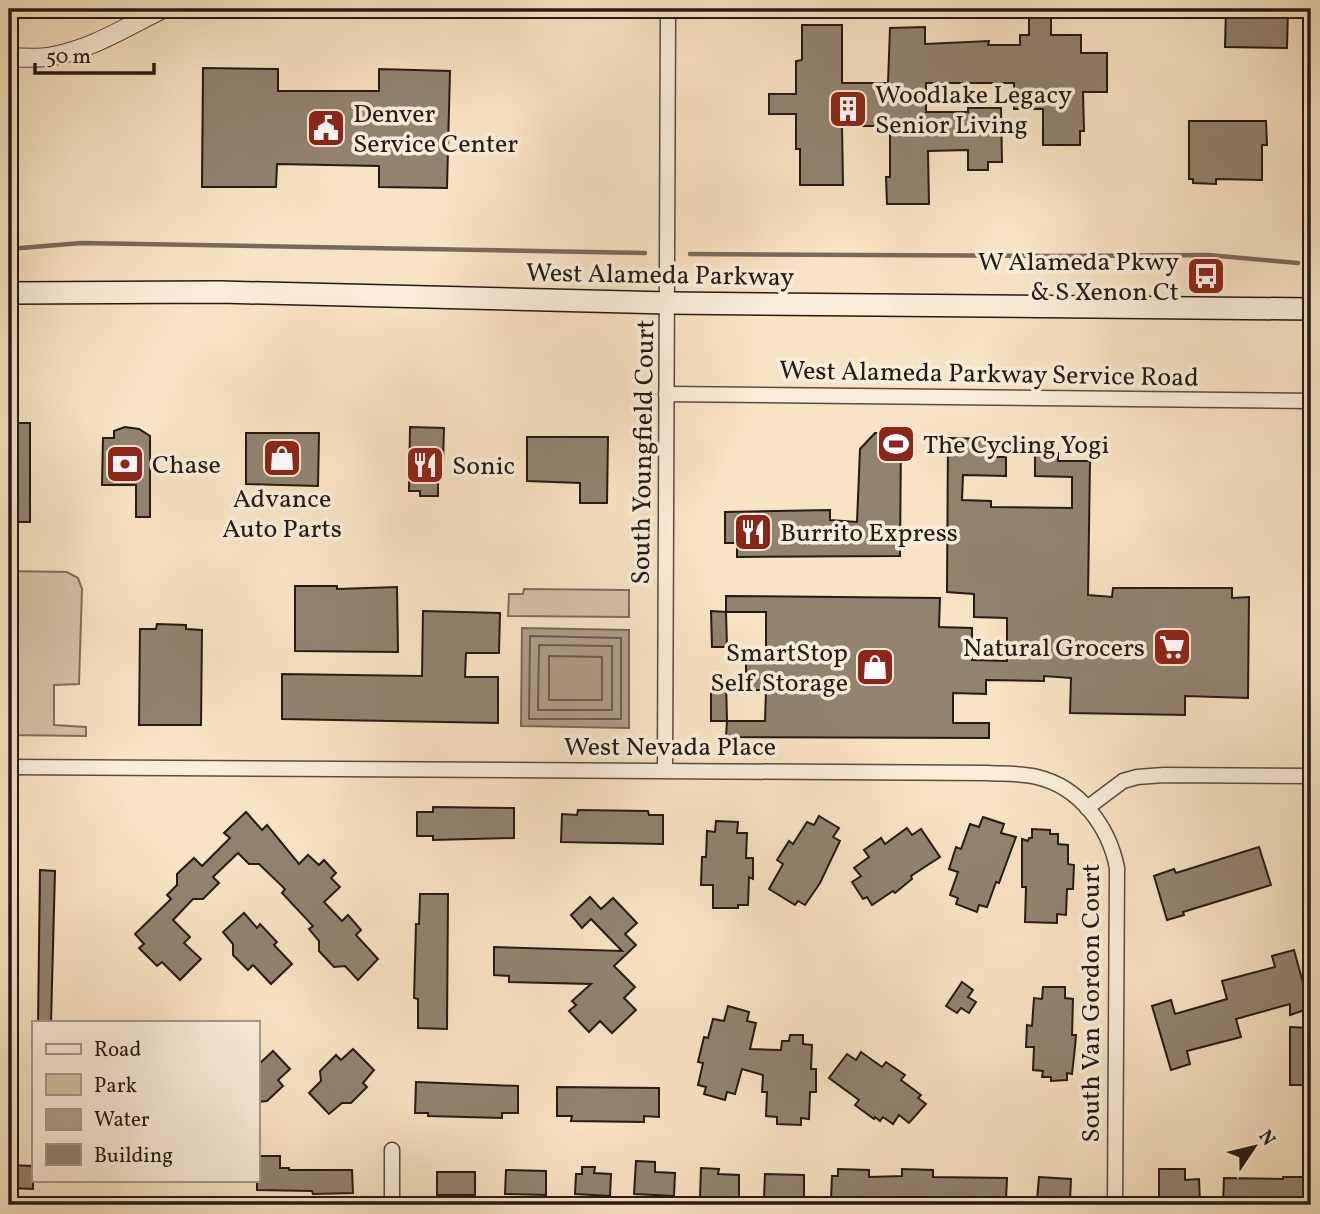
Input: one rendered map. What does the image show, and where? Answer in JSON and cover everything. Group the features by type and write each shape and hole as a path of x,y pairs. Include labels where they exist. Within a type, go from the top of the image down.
{"main road":[{"name":"West Alameda Parkway","path":"9,293 220,292 668,303 1311,309"}],"street":[{"path":"9,57 37,58 64,54 94,43 163,9"},
{"name":"South Youngfield Court","path":"665,770 668,9"},
{"name":"West Alameda Parkway Service Road","path":"666,394 1311,401"},
{"name":"West Nevada Place","path":"9,767 1018,774 1050,781 1087,808"},
{"path":"1087,808 1123,781 1137,777 1311,776"},
{"name":"South Van Gordon Court","path":"1087,808 1109,838 1117,868 1115,1205"},
{"path":"392,1150 392,1205"}],"green space":[{"path":"9,571 67,572 78,578 82,589 79,684 54,685 54,725 86,727 86,736 9,735"},
{"path":"524,589 629,590 629,617 508,616 509,594 523,594"}],"water":[{"path":"522,628 629,630 629,728 521,726"}],"building":[{"path":"1226,9 1288,9 1287,48 1225,47"},
{"name":"Woodlake Legacy Senior Living","path":"1029,14 1051,14 1051,35 1081,35 1081,53 1107,53 1107,92 1083,92 1084,131 1080,131 1080,145 1043,145 1043,109 1014,109 1014,83 926,83 926,112 968,112 968,108 1001,108 1002,162 988,162 988,170 968,170 968,150 928,151 929,204 887,204 890,126 842,126 843,185 800,185 796,114 769,114 769,94 796,94 796,61 802,60 802,25 842,25 842,83 888,83 890,28 925,27 925,44 989,41 988,45 1020,45 1020,35 1029,35"},
{"name":"Denver Service Center","path":"203,68 278,69 278,91 379,91 379,69 450,71 447,188 379,187 379,166 277,164 276,187 202,187"},
{"path":"1189,121 1266,121 1267,145 1262,145 1262,180 1216,179 1216,184 1193,183 1193,179 1189,179"},
{"path":"9,423 30,423 30,522 9,522"},
{"path":"125,427 139,429 150,436 150,517 136,517 136,485 102,485 103,438 114,438 114,431"},
{"path":"410,427 444,428 443,464 438,464 438,496 420,496 420,491 409,491"},
{"name":"Advance Auto Parts","path":"246,433 319,433 318,486 246,484"},
{"path":"875,433 901,434 900,556 737,557 737,543 725,543 725,512 830,510 830,520 857,522 860,449"},
{"path":"527,437 608,437 607,503 580,503 580,483 527,481"},
{"path":"948,438 991,439 992,457 1006,457 1006,476 963,475 962,500 991,501 991,507 1072,508 1072,477 1035,476 1035,453 1058,453 1058,461 1090,461 1088,595 1112,597 1113,588 1232,588 1232,598 1249,597 1248,698 1185,696 1185,715 1070,713 1071,678 1044,676 1044,681 986,680 986,694 953,693 953,723 989,723 989,738 726,737 727,721 765,721 766,690 746,690 746,658 766,658 766,612 726,612 726,596 940,598 939,627 972,628 972,660 1007,661 1007,618 974,617 974,594 947,592"},
{"path":"295,586 337,586 337,589 397,587 398,652 295,651"},
{"path":"423,611 500,613 499,653 466,653 465,677 498,677 498,723 282,719 282,674 422,676"},
{"path":"711,611 726,612 727,647 712,647"},
{"path":"157,624 186,625 186,629 202,630 201,725 139,725 140,629 156,629"},
{"path":"711,681 726,681 727,721 711,721"},
{"path":"433,807 514,808 514,838 433,840 433,836 417,836 417,812 433,812"},
{"path":"578,810 648,811 649,815 663,815 663,844 561,842 562,814 577,815"},
{"path":"246,812 262,830 267,825 299,864 308,855 319,865 324,860 336,873 331,878 340,887 324,902 342,921 348,915 361,930 356,935 378,959 358,980 345,966 334,967 319,951 319,941 309,929 313,926 282,893 285,889 259,864 249,864 238,853 213,877 219,883 203,899 193,899 173,920 190,937 184,943 201,959 180,980 162,962 157,966 139,948 144,944 135,934 171,899 167,895 177,885 177,874 194,858 202,866 230,838 224,833"},
{"path":"819,816 839,828 833,837 840,841 820,883 805,905 798,901 795,905 769,889 783,864 777,860 789,841 793,844 807,822 814,825"},
{"path":"983,817 1004,824 1001,833 1016,837 987,907 979,905 977,912 956,904 958,898 950,895 958,872 949,869 956,847 961,849 970,824 979,827"},
{"path":"716,821 738,822 737,833 747,833 746,858 753,858 753,879 749,877 748,905 738,905 738,908 713,908 713,885 701,885 707,831 715,832"},
{"path":"907,828 912,835 921,829 940,857 911,876 912,879 895,893 893,891 872,905 867,897 863,899 852,882 861,876 854,868 869,857 864,850 881,838 885,844"},
{"path":"1032,829 1050,830 1050,834 1058,834 1058,844 1068,845 1068,864 1074,865 1073,889 1067,889 1066,915 1057,914 1057,923 1025,922 1026,887 1022,887 1022,839 1028,841 1032,838"},
{"path":"1259,847 1271,885 1183,912 1184,915 1167,920 1154,876 1174,869 1176,873"},
{"path":"40,870 55,871 51,1021 38,1021"},
{"path":"420,894 448,894 447,1029 418,1028 418,999 414,998 416,924 419,924"},
{"path":"590,897 601,909 613,898 637,923 625,934 636,945 614,966 635,987 624,998 636,1010 612,1033 600,1021 589,1032 569,1011 576,1005 572,1001 591,984 509,982 509,976 494,975 494,947 622,951 591,919 582,928 571,915"},
{"path":"244,913 257,928 260,924 277,942 274,945 292,964 271,984 253,965 248,970 233,955 233,944 223,932"},
{"path":"1294,950 1310,1008 1290,1015 1290,1004 1236,1019 1241,1037 1187,1051 1190,1064 1171,1070 1152,1006 1171,1000 1175,1014 1227,999 1222,981 1275,967 1272,956"},
{"path":"962,982 973,990 968,997 976,1002 969,1013 961,1008 957,1013 946,1006"},
{"path":"1043,987 1065,987 1065,998 1073,999 1072,1035 1076,1035 1072,1074 1067,1073 1067,1080 1051,1081 1051,1077 1042,1077 1043,1071 1033,1070 1034,1047 1026,1047 1027,1025 1032,1026 1034,998 1042,999"},
{"path":"728,1006 749,1012 747,1021 756,1023 750,1049 781,1050 782,1041 789,1041 790,1035 803,1035 803,1044 812,1045 811,1069 816,1069 816,1092 810,1092 809,1119 801,1118 801,1125 777,1124 777,1117 766,1116 767,1092 762,1092 763,1075 742,1069 735,1094 727,1092 725,1100 704,1094 706,1087 698,1085 703,1063 698,1062 704,1037 708,1038 713,1019 724,1021"},
{"path":"1290,1027 1311,1028 1311,1085 1290,1085"},
{"path":"353,1049 374,1070 363,1083 367,1087 351,1103 342,1103 329,1114 309,1093 321,1081 320,1071 336,1055 341,1060"},
{"path":"273,1051 290,1069 278,1080 283,1086 267,1101 259,1102 259,1064"},
{"path":"861,1052 882,1067 886,1062 905,1075 901,1080 921,1095 918,1098 926,1104 909,1123 899,1115 893,1124 883,1117 880,1121 875,1117 874,1119 855,1105 859,1100 829,1078 847,1054 856,1060"},
{"path":"416,1082 518,1086 518,1113 502,1113 502,1118 428,1116 428,1113 415,1113"},
{"path":"557,1087 659,1088 659,1117 644,1116 644,1122 571,1121 572,1116 557,1116"},
{"path":"259,1156 280,1156 280,1168 289,1170 352,1170 353,1193 313,1194 312,1191 257,1190"},
{"path":"636,1161 655,1162 655,1172 675,1173 674,1196 634,1194"},
{"path":"9,1165 32,1166 33,1189 9,1188"},
{"path":"582,1167 595,1167 594,1173 611,1174 610,1196 575,1194 576,1174 582,1174"},
{"path":"701,1168 719,1169 718,1174 739,1175 739,1198 700,1197"},
{"path":"838,1169 869,1170 869,1177 902,1176 902,1169 933,1170 933,1177 1007,1178 1006,1200 831,1198 832,1176 838,1176"},
{"path":"1159,1169 1185,1169 1185,1180 1199,1179 1200,1202 1159,1202"},
{"path":"506,1170 546,1171 546,1195 505,1194"},
{"path":"437,1172 475,1172 475,1195 437,1195"},
{"path":"765,1174 804,1175 804,1198 764,1197"},
{"path":"1039,1177 1071,1179 1070,1202 1037,1200"},
{"path":"1311,1177 1311,1200 1223,1201 1224,1178"}],"waterway":[{"path":"9,249 81,243 645,253"},
{"path":"690,254 1208,255 1298,263"}],"place":[{"name":"Woodlake Legacy Senior Living","path":"848,109"},
{"name":"Denver Service Center","path":"326,128"},
{"name":"W Alameda Pkwy & S Xenon Ct","path":"1206,276"},
{"name":"The Cycling Yogi","path":"896,444"},
{"name":"Advance Auto Parts","path":"282,458"},
{"name":"Chase","path":"125,464"},
{"name":"Sonic","path":"425,465"},
{"name":"Burrito Express","path":"753,532"},
{"name":"Natural Grocers","path":"1172,647"},
{"name":"SmartStop Self Storage","path":"875,667"}]}
